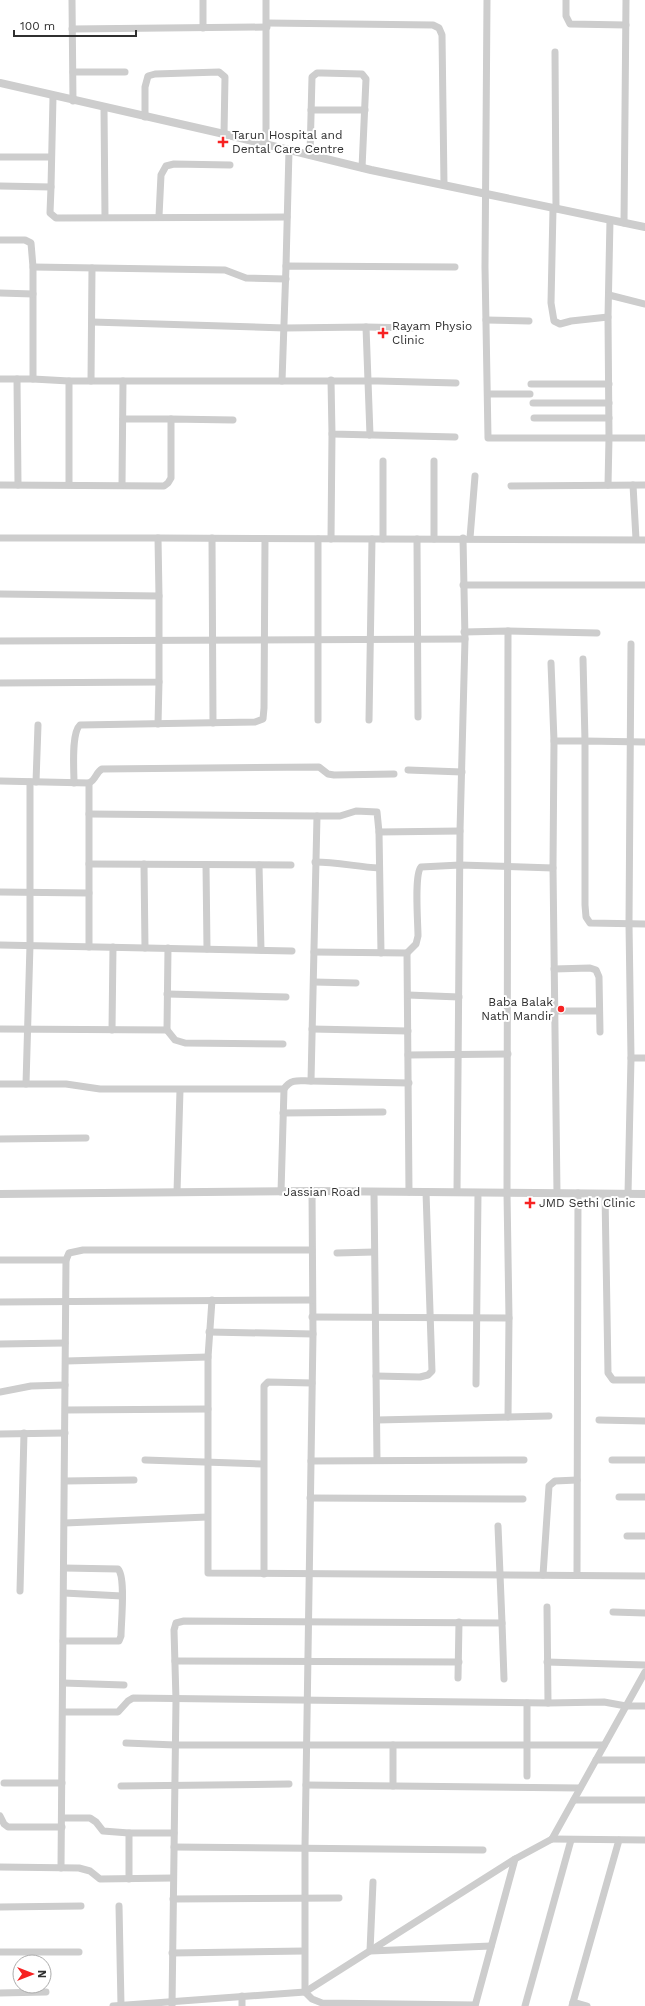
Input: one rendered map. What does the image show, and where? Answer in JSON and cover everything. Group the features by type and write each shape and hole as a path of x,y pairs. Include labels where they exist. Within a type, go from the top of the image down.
{"street":[{"path":"72,0 72,101"},
{"path":"203,0 203,28"},
{"path":"266,0 266,145"},
{"path":"487,0 486,320 488,438 645,438"},
{"path":"566,0 566,16 570,24 626,25"},
{"path":"624,223 626,0"},
{"path":"72,29 203,28 266,25 433,25 440,28 442,35 444,185"},
{"path":"555,52 554,209 551,303 554,321 560,324 571,321 608,317"},
{"path":"72,72 125,72"},
{"path":"145,117 145,88 148,76 155,74 219,72 225,78 224,134"},
{"path":"310,155 312,79 314,74 358,73 365,75 362,168"},
{"path":"0,84 224,134 362,168 645,227"},
{"path":"53,97 50,213 56,218 160,216 287,217"},
{"path":"104,108 105,217"},
{"path":"311,110 365,110"},
{"path":"282,381 285,328 289,150"},
{"path":"0,157 51,157"},
{"path":"160,216 161,179 166,166 174,164 230,166"},
{"path":"0,186 51,187"},
{"path":"608,485 610,438 608,295 610,220"},
{"path":"0,240 29,241 33,267 33,379"},
{"path":"286,266 455,267"},
{"path":"33,267 225,270 246,278 286,279"},
{"path":"91,381 92,268"},
{"path":"0,293 33,294"},
{"path":"608,295 645,304"},
{"path":"486,320 529,321"},
{"path":"92,322 285,328 416,328"},
{"path":"366,327 370,435"},
{"path":"0,379 69,381 331,380 456,383"},
{"path":"17,379 18,485"},
{"path":"331,380 331,539"},
{"path":"69,381 69,485"},
{"path":"122,485 123,381"},
{"path":"531,384 609,384"},
{"path":"488,394 530,394"},
{"path":"533,403 609,403"},
{"path":"534,418 609,418"},
{"path":"123,419 233,420"},
{"path":"0,485 162,486 168,483 171,473 171,419"},
{"path":"332,434 455,437"},
{"path":"383,461 383,539"},
{"path":"434,461 434,539"},
{"path":"457,1192 460,831 464,636 463,585 474,476"},
{"path":"633,485 636,539"},
{"path":"511,486 645,485"},
{"path":"0,538 636,539 645,540 645,546"},
{"path":"158,538 158,724"},
{"path":"212,538 213,723"},
{"path":"74,782 75,737 77,727 80,725 255,722 263,719 265,538"},
{"path":"318,539 318,720"},
{"path":"369,720 372,539"},
{"path":"417,539 418,717"},
{"path":"463,585 645,585"},
{"path":"0,594 159,596"},
{"path":"508,631 508,1417"},
{"path":"0,641 417,640 508,631 597,633"},
{"path":"628,1194 631,1058 629,924 631,644"},
{"path":"583,658 586,741 586,917 590,923 645,924"},
{"path":"551,663 554,741 553,868 557,1193"},
{"path":"0,683 159,682"},
{"path":"26,1084 33,782 38,725"},
{"path":"554,741 645,742"},
{"path":"0,781 89,783 95,779 99,771 102,769 318,766 328,774 334,775 394,774"},
{"path":"408,770 462,772"},
{"path":"89,783 89,947"},
{"path":"89,814 340,816 356,811 375,811 378,816 380,832 381,953"},
{"path":"311,1081 317,816"},
{"path":"380,832 460,831"},
{"path":"315,862 331,862 357,867 380,868"},
{"path":"89,864 292,865"},
{"path":"144,864 145,948"},
{"path":"206,865 208,949"},
{"path":"259,865 261,950"},
{"path":"409,1192 407,954 416,944 418,936 419,869 425,866 460,865 553,868"},
{"path":"0,892 89,893"},
{"path":"0,945 292,951"},
{"path":"112,1030 113,947"},
{"path":"168,948 167,1030 175,1040 186,1043 283,1044"},
{"path":"314,952 407,954"},
{"path":"554,969 590,968 596,970 598,977 600,1032"},
{"path":"314,982 356,982"},
{"path":"167,994 286,997"},
{"path":"408,995 459,997"},
{"path":"554,1011 600,1011"},
{"path":"0,1029 167,1030"},
{"path":"312,1029 408,1030"},
{"path":"408,1055 508,1054"},
{"path":"631,1058 645,1058"},
{"path":"281,1192 284,1089 290,1082 294,1080 409,1083"},
{"path":"0,1084 66,1084 94,1089 284,1089"},
{"path":"177,1192 180,1090"},
{"path":"284,1113 383,1112"},
{"path":"0,1139 86,1138"},
{"path":"312,1191 313,1334 304,1847 305,1992 317,2002 334,2005 475,2006 515,1859"},
{"name":"Jassian Road","path":"0,1194 312,1191 645,1194"},
{"path":"374,1192 377,1460"},
{"path":"376,1376 420,1377 430,1373 430,1318 426,1192"},
{"path":"476,1384 478,1193"},
{"path":"577,1575 578,1194"},
{"path":"605,1194 608,1373 613,1380 645,1380"},
{"path":"61,1868 66,1410 65,1343 67,1302 66,1260 69,1253 83,1250 312,1250"},
{"path":"337,1253 374,1252"},
{"path":"0,1260 66,1260"},
{"path":"212,1300 208,1357 208,1573 309,1575 645,1576"},
{"path":"0,1302 312,1300"},
{"path":"312,1317 509,1318"},
{"path":"209,1332 313,1334"},
{"path":"0,1344 65,1343"},
{"path":"66,1361 208,1357"},
{"path":"264,1574 262,1464 264,1386 268,1382 312,1383"},
{"path":"0,1392 31,1386 65,1385"},
{"path":"66,1410 208,1409"},
{"path":"377,1420 549,1416"},
{"path":"599,1420 645,1421"},
{"path":"20,1591 24,1433"},
{"path":"0,1434 65,1433"},
{"path":"145,1460 262,1464"},
{"path":"311,1461 524,1460"},
{"path":"612,1460 645,1460"},
{"path":"65,1481 134,1480"},
{"path":"543,1575 549,1486 555,1481 577,1480"},
{"path":"619,1497 645,1497"},
{"path":"310,1498 523,1499"},
{"path":"65,1523 208,1517"},
{"path":"498,1526 504,1680"},
{"path":"627,1536 645,1536"},
{"path":"63,1641 119,1642 121,1639 122,1596 122,1575 118,1569 64,1568"},
{"path":"64,1593 122,1596"},
{"path":"547,1607 548,1703"},
{"path":"613,1612 645,1613"},
{"path":"172,2004 176,1700 174,1625 179,1621 502,1622"},
{"path":"458,1678 459,1622"},
{"path":"175,1661 308,1663 459,1662"},
{"path":"547,1662 645,1665"},
{"path":"552,1839 645,1672"},
{"path":"63,1683 124,1685"},
{"path":"63,1712 113,1713 118,1712 128,1701 133,1698 176,1700 307,1699 528,1703 604,1702 626,1706 645,1706"},
{"path":"527,1776 528,1703"},
{"path":"126,1743 175,1745 604,1745"},
{"path":"393,1786 394,1745"},
{"path":"596,1760 645,1760"},
{"path":"4,1784 62,1784"},
{"path":"121,1786 289,1784"},
{"path":"306,1785 580,1788"},
{"path":"574,1800 645,1800"},
{"path":"0,1816 4,1824 8,1827 62,1827"},
{"path":"62,1818 90,1818 96,1822 100,1829 105,1832 174,1833"},
{"path":"129,1832 129,1879"},
{"path":"113,2006 172,2004 242,1996 305,1992 515,1859 552,1839 645,1840"},
{"path":"525,2006 571,1840"},
{"path":"587,2006 573,2004 619,1840"},
{"path":"174,1847 304,1847 483,1850"},
{"path":"0,1867 88,1870 100,1880 173,1878"},
{"path":"370,1951 373,1882"},
{"path":"173,1899 339,1898"},
{"path":"0,1907 81,1906"},
{"path":"119,1906 121,2005"},
{"path":"370,1951 491,1946"},
{"path":"172,1953 304,1951"},
{"path":"0,1952 79,1952"},
{"path":"0,1993 12,1993"},
{"path":"242,1996 242,2006"}],"place":[{"name":"Tarun Hospital and Dental Care Centre","path":"223,142"},
{"name":"Rayam Physio Clinic","path":"383,333"},
{"name":"Baba Balak Nath Mandir","path":"561,1009"},
{"name":"JMD Sethi Clinic","path":"530,1203"}]}
